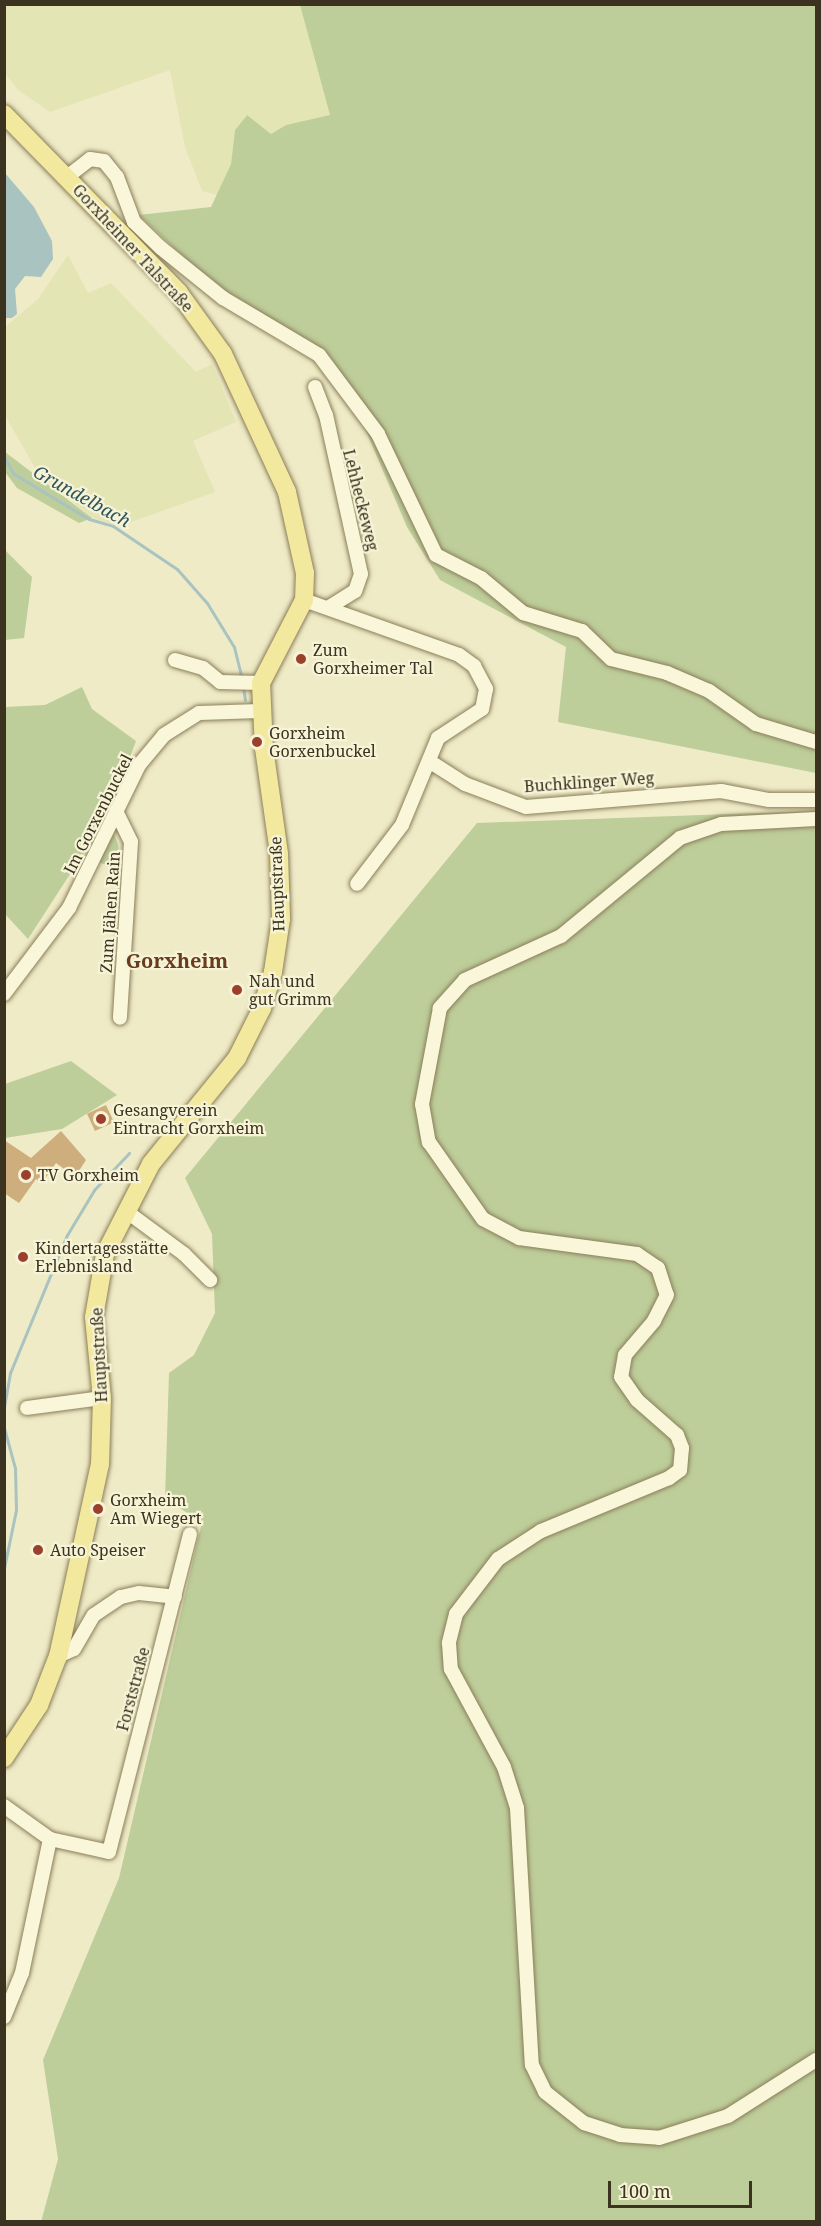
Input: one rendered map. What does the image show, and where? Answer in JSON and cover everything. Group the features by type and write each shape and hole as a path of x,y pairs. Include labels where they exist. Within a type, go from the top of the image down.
{"main road":[{"name":"Gorxheimer Talstraße","path":"4,114 178,293 240,384 297,525 304,600"},
{"name":"Hauptstraße","path":"4,1758 39,1705 58,1656 100,1464 102,1398 94,1317 97,1288 105,1254 151,1164 237,1058 262,1008 273,972 281,919 279,854 260,711 249,684 304,600"}],"street":[{"path":"67,177 90,159 104,161 117,177 129,215 147,235 223,298 287,332 319,355 378,434 436,555 481,578 523,613 582,631 611,659 667,673 709,691 756,724 816,742"},
{"name":"Lehheckeweg","path":"315,387 326,415 361,574 356,591 329,607"},
{"path":"304,600 441,646 459,655 481,676 486,695 482,709 441,734 402,825 357,884"},
{"path":"175,660 203,668 220,682 249,684"},
{"name":"Im Gorxenbuckel","path":"4,994 69,908 139,765 180,722 214,710 260,711"},
{"name":"Buchklinger Weg","path":"429,761 465,784 526,807 721,790 769,800 816,800"},
{"name":"Zum Jähen Rain","path":"116,811 131,842 120,1018"},
{"path":"816,819 721,824 680,838 561,936 465,980 440,1008 422,1104 429,1142 483,1219 519,1238 637,1254 658,1268 667,1295 654,1321 625,1354 621,1377 631,1394 677,1435 683,1461 680,1470 669,1478 542,1531 498,1559 456,1614 449,1642 451,1669 504,1767 517,1808 532,2066 546,2092 584,2122 620,2134 659,2138 728,2116 816,2060"},
{"path":"126,1211 184,1254 210,1280"},
{"path":"27,1408 102,1398"},
{"name":"Forststraße","path":"50,1839 109,1852 190,1534"},
{"path":"58,1656 74,1649 94,1615 121,1597 138,1593 175,1598"},
{"path":"4,1806 50,1839 22,1973 4,2017"}],"green space":[{"path":"5,5 300,5 330,115 286,125 271,134 246,115 235,130 231,164 217,195 202,191 185,147 170,70 50,112 18,90 5,73"},
{"path":"300,5 816,5 816,773 558,722 566,647 440,580 407,527 363,424 312,357 220,291 139,215 211,207 231,164 235,130 247,115 271,134 286,125 330,115"},
{"path":"68,255 88,293 111,283 196,372 212,364 236,422 193,441 215,492 120,526 92,518 36,470 5,415 5,327 38,299"},
{"path":"4,452 92,518 79,523 17,488 5,472"},
{"path":"4,549 32,577 24,638 5,640"},
{"path":"82,687 92,709 136,741 109,814 28,939 5,914 5,707 45,705"},
{"path":"816,811 816,2221 41,2222 58,2159 43,2060 119,1878 202,1522 165,1499 169,1373 194,1355 215,1313 212,1234 185,1178 477,823"},
{"path":"109,834 114,834 118,844 121,870 95,861"},
{"path":"71,1061 117,1095 62,1129 5,1138 5,1084"}],"water":[{"path":"5,173 34,207 52,241 53,259 41,277 25,276 15,289 17,314 12,318 5,318"}],"building":[{"name":"Gesangverein Eintracht Gorxheim","path":"106,1105 114,1122 95,1131 87,1114"},
{"path":"61,1131 86,1160 75,1177 56,1163 42,1183 36,1179 19,1203 4,1193 4,1140 31,1158"}],"waterway":[{"name":"Grundelbach","path":"4,457 14,474 89,519 113,526 177,569 207,603 234,647 242,680"},
{"name":"Grundelbach","path":"243,686 245,700"},
{"path":"4,1407 10,1373 67,1235 94,1190 129,1153"},
{"path":"4,1428 15,1468 16,1510 4,1568"}],"place":[{"name":"Zum Gorxheimer Tal","path":"301,659"},
{"name":"Gorxheim Gorxenbuckel","path":"257,742"},
{"name":"Nah und gut Grimm","path":"237,990"},
{"name":"Gesangverein Eintracht Gorxheim","path":"101,1119"},
{"name":"TV Gorxheim","path":"26,1175"},
{"name":"Kindertagesstätte Erlebnisland","path":"23,1257"},
{"name":"Gorxheim Am Wiegert","path":"98,1509"},
{"name":"Auto Speiser","path":"38,1550"}],"district":[{"name":"Gorxheim","path":"177,960"}]}
